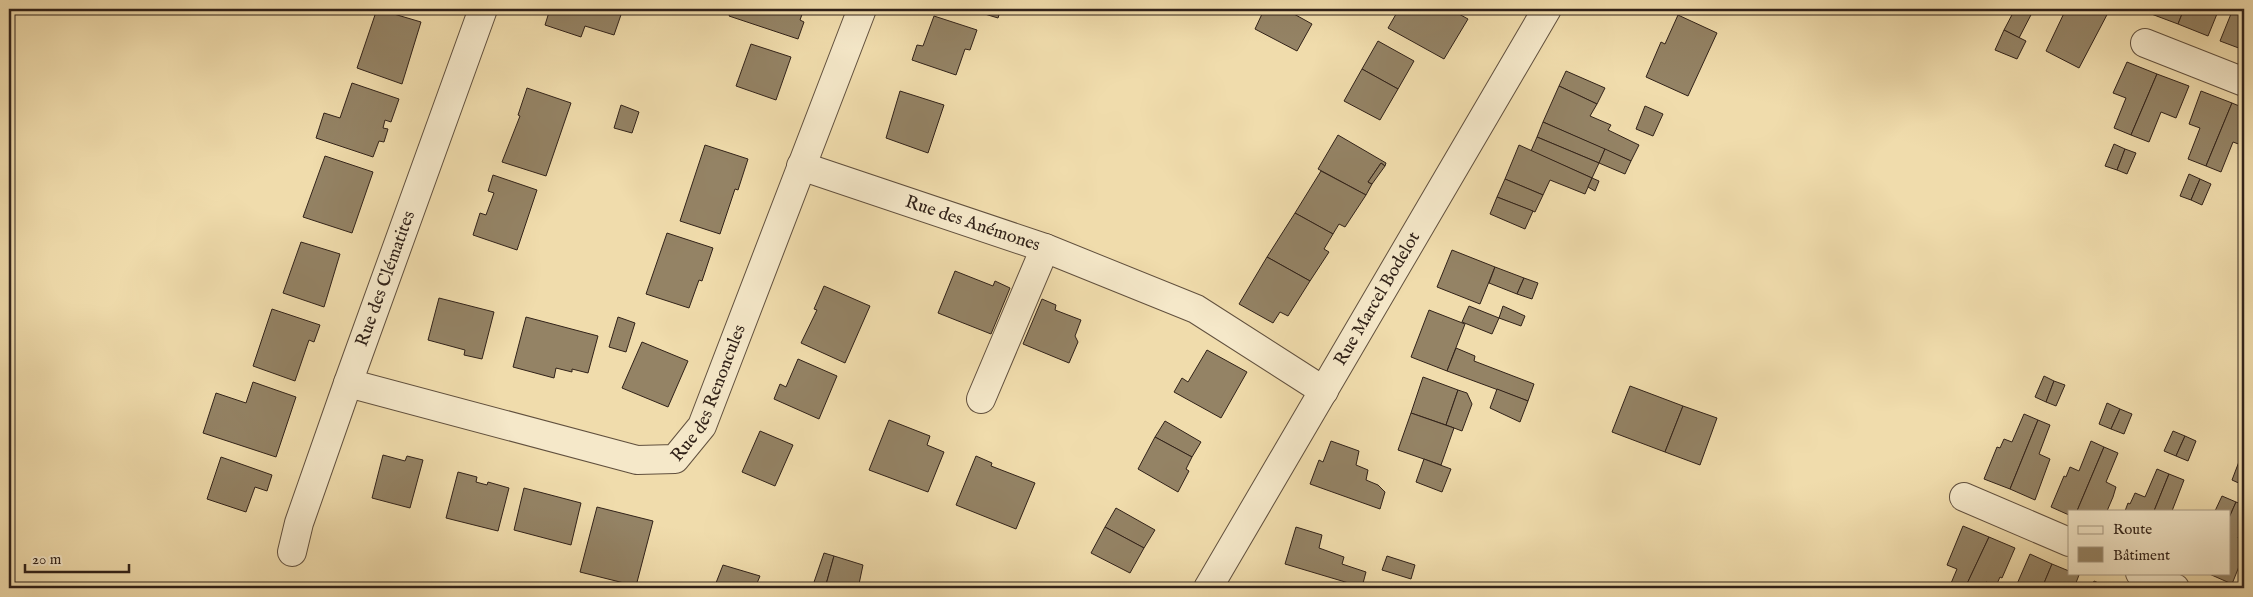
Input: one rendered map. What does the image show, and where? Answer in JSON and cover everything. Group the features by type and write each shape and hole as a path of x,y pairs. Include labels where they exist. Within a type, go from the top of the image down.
{"street":[{"name":"Rue des Clématites","path":"292,552 299,523 348,383 483,9"},
{"name":"Rue des Renoncules","path":"348,383 637,460 675,459 702,426 862,9"},
{"name":"Rue Marcel Bodelot","path":"1208,588 1547,9"},
{"path":"2145,43 2244,82"},
{"name":"Rue des Anémones","path":"802,166 1045,248 982,399"},
{"path":"1045,248 1196,309 1324,391"},
{"path":"1964,497 2068,542"},
{"path":"2142,574 2175,588"}],"building":[{"path":"377,9 421,22 402,84 357,68"},
{"path":"550,9 623,9 614,35 585,26 581,37 545,25"},
{"path":"732,9 804,9 800,20 804,22 798,39 729,16"},
{"path":"968,9 1001,9 998,18"},
{"path":"1252,9 1285,9 1312,24 1297,51 1255,29 1262,14"},
{"path":"1399,9 1450,9 1468,19 1444,59 1388,28"},
{"path":"2015,9 2034,9 2019,38 2004,30"},
{"path":"2066,9 2110,9 2079,68 2046,51"},
{"path":"2147,9 2184,9 2178,24 2146,12"},
{"path":"2184,9 2219,9 2208,36 2178,24"},
{"path":"2233,9 2244,14 2244,50 2220,41"},
{"path":"1678,15 1717,33 1688,96 1646,77 1661,42 1665,44"},
{"path":"934,16 977,30 970,50 965,49 956,75 912,60 917,45 923,46"},
{"path":"2004,30 2026,41 2017,59 1995,50"},
{"path":"1378,41 1414,61 1398,89 1362,69"},
{"path":"751,44 791,57 776,100 736,86"},
{"path":"2127,62 2157,74 2131,135 2114,128 2126,98 2113,93"},
{"path":"1362,69 1398,89 1380,120 1344,101"},
{"path":"1566,71 1605,88 1597,104 1559,86"},
{"path":"2157,74 2189,86 2176,118 2161,112 2149,142 2131,135"},
{"path":"352,83 399,99 391,122 385,120 383,128 388,129 384,142 379,141 373,157 316,138 324,113 340,118"},
{"path":"1559,86 1597,104 1590,116 1611,125 1608,130 1639,145 1631,161 1543,122"},
{"path":"527,88 571,103 546,176 502,162 520,116 518,115"},
{"path":"900,91 944,105 928,153 886,138"},
{"path":"2201,91 2232,103 2206,166 2188,159 2200,128 2189,124"},
{"path":"2232,103 2244,108 2244,146 2233,142 2221,172 2206,166"},
{"path":"621,105 639,112 632,133 614,128"},
{"path":"1645,106 1663,114 1653,136 1636,129"},
{"path":"1543,122 1605,149 1599,163 1537,137"},
{"path":"1338,135 1386,163 1385,166 1381,163 1368,182 1372,184 1366,195 1318,169"},
{"path":"1537,137 1599,163 1592,178 1531,151"},
{"path":"2114,144 2125,149 2117,170 2105,166"},
{"path":"705,145 748,159 738,190 735,189 720,234 680,221"},
{"path":"1519,145 1592,178 1585,194 1550,180 1543,195 1505,179"},
{"path":"1605,149 1631,161 1625,174 1599,163"},
{"path":"2125,149 2136,153 2127,174 2117,170"},
{"path":"325,156 373,172 352,233 303,217"},
{"path":"1381,163 1385,166 1372,184 1368,182"},
{"path":"1321,171 1366,195 1345,227 1339,224 1333,234 1295,213"},
{"path":"2189,174 2200,179 2191,200 2180,196"},
{"path":"493,175 537,190 517,250 473,235 480,213 486,215 494,193 488,191"},
{"path":"1592,178 1599,181 1595,191 1588,187"},
{"path":"1505,179 1543,195 1535,212 1497,197"},
{"path":"2200,179 2211,184 2202,205 2191,200"},
{"path":"1497,197 1533,211 1525,229 1490,214"},
{"path":"1295,213 1333,234 1324,249 1329,252 1310,281 1267,257"},
{"path":"667,233 713,248 702,281 699,280 689,308 646,294"},
{"path":"301,242 340,254 324,307 283,293"},
{"path":"1452,250 1495,267 1480,304 1437,287"},
{"path":"1267,257 1310,281 1288,316 1280,312 1273,323 1239,304"},
{"path":"1495,267 1524,278 1517,294 1489,283"},
{"path":"955,271 993,286 995,281 1010,288 991,334 938,313"},
{"path":"1524,278 1538,283 1532,299 1517,294"},
{"path":"824,286 870,306 845,363 801,343 817,310 814,309"},
{"path":"439,298 494,312 482,359 464,355 465,350 428,340"},
{"path":"1042,299 1056,305 1055,310 1081,320 1075,336 1078,342 1069,363 1023,344"},
{"path":"1469,306 1499,318 1492,334 1462,322"},
{"path":"1503,306 1525,316 1521,326 1499,318"},
{"path":"272,309 320,325 314,342 309,340 295,381 253,366"},
{"path":"1429,310 1465,324 1447,371 1411,357"},
{"path":"526,317 598,336 588,373 556,368 554,378 513,367"},
{"path":"618,317 635,323 626,352 609,347"},
{"path":"642,342 688,361 668,407 622,388"},
{"path":"1456,348 1475,356 1474,361 1534,384 1528,401 1447,371"},
{"path":"1207,350 1247,372 1221,418 1174,392 1182,378 1188,382"},
{"path":"798,359 837,376 819,419 774,399 780,384 786,387"},
{"path":"2044,376 2054,381 2046,402 2035,397"},
{"path":"1423,377 1458,390 1446,425 1411,413"},
{"path":"2054,381 2065,385 2056,406 2046,402"},
{"path":"253,382 296,397 276,457 203,433 216,393 246,403"},
{"path":"1630,386 1683,406 1665,452 1612,432"},
{"path":"1497,389 1528,401 1520,422 1490,408"},
{"path":"1458,390 1467,393 1472,404 1462,431 1446,425"},
{"path":"2107,403 2120,409 2111,429 2099,424"},
{"path":"1683,406 1717,418 1700,465 1665,452"},
{"path":"2120,409 2132,414 2124,434 2111,429"},
{"path":"1411,413 1454,428 1441,465 1398,450"},
{"path":"2024,414 2038,420 2010,489 1984,479 1997,447 2000,448 2004,439 2012,442"},
{"path":"889,420 930,436 927,445 944,452 928,492 869,470"},
{"path":"2038,420 2050,425 2039,454 2050,459 2035,500 2010,489"},
{"path":"1165,421 1201,442 1192,457 1155,437"},
{"path":"760,431 793,445 775,486 742,472"},
{"path":"2173,431 2185,436 2176,456 2164,451"},
{"path":"2185,436 2196,441 2188,461 2176,456"},
{"path":"1155,437 1192,457 1186,469 1189,471 1178,492 1138,469"},
{"path":"1331,441 1359,451 1356,465 1368,470 1366,480 1378,485 1385,492 1380,509 1310,484 1319,460 1323,462"},
{"path":"2091,441 2104,447 2077,510 2068,510 2068,515 2051,507 2064,476 2066,477 2070,467 2079,471"},
{"path":"2104,447 2118,453 2106,482 2116,487 2107,510 2077,510"},
{"path":"383,455 405,461 407,456 423,460 410,508 372,498"},
{"path":"976,456 992,463 991,466 1035,483 1016,529 956,505"},
{"path":"221,457 272,475 267,491 255,487 246,512 207,499"},
{"path":"1424,459 1451,469 1442,492 1416,482"},
{"path":"2240,459 2244,461 2243,485 2232,480"},
{"path":"2157,469 2169,474 2154,510 2125,510 2135,493 2145,497"},
{"path":"458,472 477,477 476,482 487,485 488,482 509,488 498,531 446,518"},
{"path":"2169,474 2184,480 2172,510 2154,510"},
{"path":"524,488 581,503 571,545 514,530"},
{"path":"2222,496 2236,502 2230,516 2230,510 2215,510"},
{"path":"2236,502 2244,505 2244,522 2238,538 2244,541 2244,554 2232,584 2209,574 2230,574 2230,516"},
{"path":"597,507 653,521 636,586 580,572"},
{"path":"1116,508 1155,530 1144,548 1105,527"},
{"path":"1963,526 1989,537 1965,588 1949,588 1957,569 1947,565"},
{"path":"1105,527 1144,548 1130,573 1091,553"},
{"path":"1296,527 1322,535 1319,548 1344,557 1342,564 1366,572 1362,587 1285,564"},
{"path":"1989,537 2015,548 2002,578 2000,577 1996,586 1986,582 1984,588 1965,588"},
{"path":"824,553 834,556 825,588 812,588"},
{"path":"2030,554 2052,564 2042,588 2018,588 2019,585 2017,584"},
{"path":"834,556 863,565 859,584 871,588 825,588"},
{"path":"1387,556 1415,565 1411,579 1382,570"},
{"path":"2052,564 2068,571 2068,574 2079,575 2074,588 2042,588"},
{"path":"723,565 760,576 755,588 714,588"},
{"path":"2094,581 2110,588 2091,588"}]}
